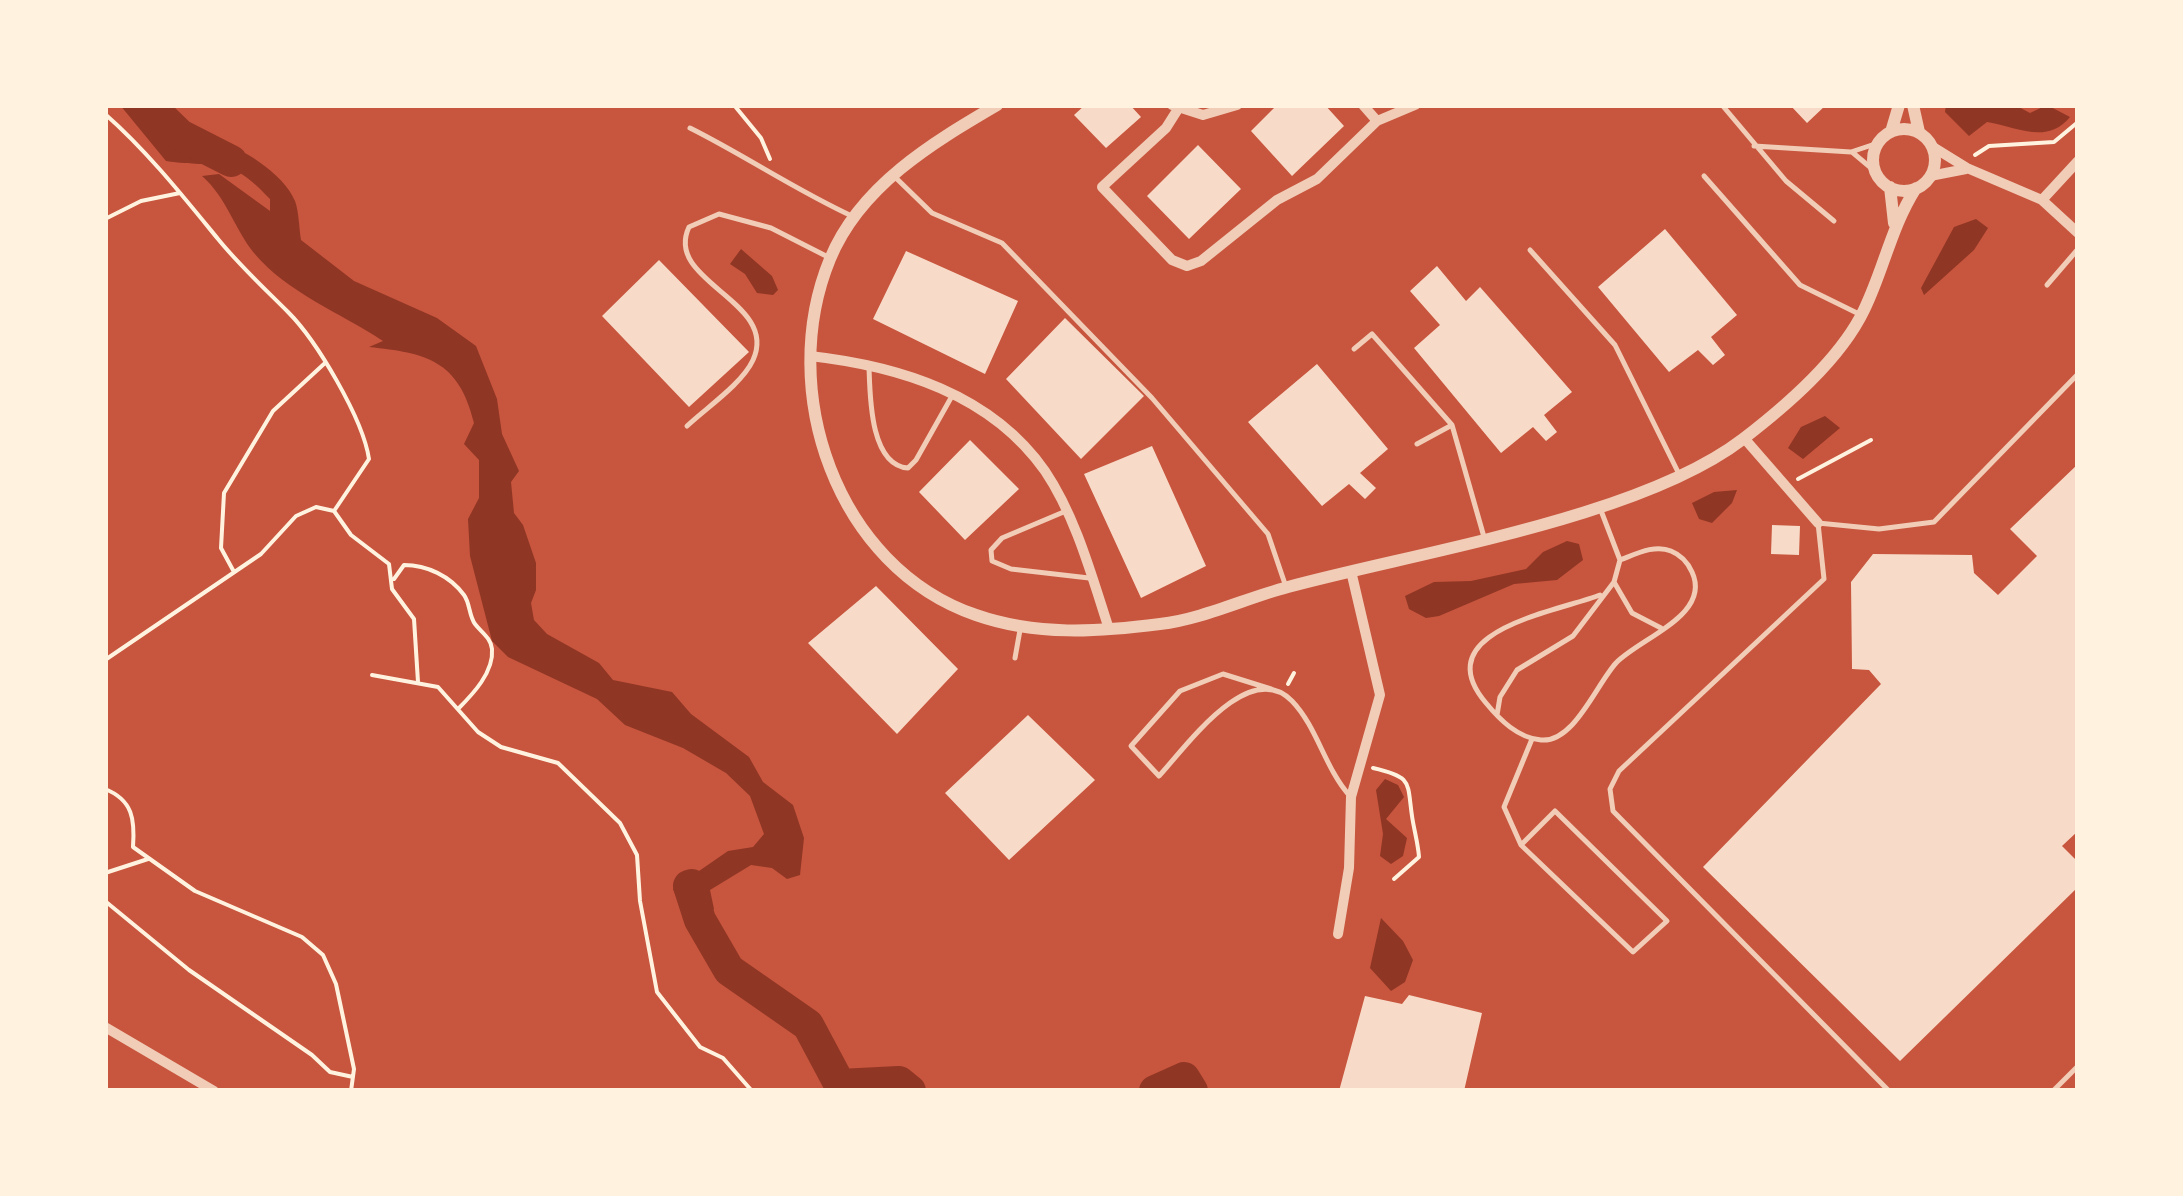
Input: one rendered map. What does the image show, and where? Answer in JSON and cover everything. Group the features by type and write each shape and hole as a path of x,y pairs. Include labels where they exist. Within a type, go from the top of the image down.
{"street":[{"path":"996,105 931,144 892,175 854,218 830,258 810,356 810,389 829,471 876,544 923,587 972,614 1020,627 1063,632 1166,624 1286,587 1599,505 1680,477 1744,438 1826,362 1862,316 1894,223 1916,188 1930,176 1966,168"},
{"path":"1237,105 1203,115 1175,107 1166,128 1102,186 1172,260 1186,266 1201,261 1277,200 1317,179 1377,121 1415,105"},
{"path":"1363,105 1377,121"},
{"path":"1894,223 1890,186 1877,173 1878,144 1891,132 1899,105"},
{"path":"1912,105 1919,132 1933,147 1966,168 2042,200 2078,232"},
{"path":"1891,132 1919,132"},
{"path":"1930,176 1935,162 1933,147"},
{"path":"2042,200 2078,161"},
{"path":"1890,186 1916,188"},
{"path":"810,356 869,362 954,393 1006,426 1046,472 1066,511 1110,629"},
{"path":"1744,438 1818,523"},
{"path":"1338,934 1349,868 1351,797 1380,695 1351,571"},
{"path":"105,1027 214,1091"}],"lane":[{"path":"1722,105 1786,181 1834,221"},
{"path":"690,128 780,182 854,218"},
{"path":"1754,146 1851,152 1878,144"},
{"path":"1851,152 1877,173"},
{"path":"892,175 932,213 1002,243 1152,398 1268,534 1286,587"},
{"path":"1704,176 1800,285 1862,316"},
{"path":"687,426 752,363 758,340 749,318 687,258 682,240 688,226 719,214 771,228 830,258"},
{"path":"2047,285 2078,248"},
{"path":"1530,250 1615,345 1680,477"},
{"path":"1354,350 1372,334 1452,424 1484,537"},
{"path":"869,362 870,399 885,457 898,467 908,468 916,460 954,393"},
{"path":"1889,1091 1614,811 1610,789 1619,771 1824,580 1818,523 1879,529 1934,522 2078,374"},
{"path":"1417,444 1452,424"},
{"path":"1497,715 1500,697 1517,670 1573,636 1614,582 1620,560 1599,505"},
{"path":"1066,511 1002,538 990,550 992,561 1011,569 1092,578"},
{"path":"1600,596 1510,623 1484,638 1469,670 1477,692 1497,715 1532,740 1551,741 1566,733 1596,686 1620,658 1693,602 1694,576 1686,561 1660,548 1620,560"},
{"path":"1614,582 1632,613 1661,628"},
{"path":"1015,658 1020,627"},
{"path":"1271,690 1236,694 1159,776 1131,746 1180,691 1223,674 1271,690 1292,701 1351,797"},
{"path":"1521,846 1555,811 1666,921 1633,952 1521,846 1504,807 1532,740"},
{"path":"2054,1091 2078,1066"}],"path":[{"path":"734,105 761,138 780,182"},
{"path":"105,114 134,137 151,163 291,315 325,363 366,441 369,460 334,510"},
{"path":"1974,155 1989,146 2054,142 2078,122"},
{"path":"105,219 171,191 180,193"},
{"path":"234,572 221,548 224,493 273,411 325,363"},
{"path":"1798,479 1871,440"},
{"path":"105,660 262,554 296,516 316,507 334,510 351,535 389,564 394,579"},
{"path":"418,682 414,619 392,590 404,565 421,565 446,578 466,598 473,622 488,637 492,649 488,670 458,709"},
{"path":"1288,684 1294,673"},
{"path":"372,675 438,688 478,732 500,747 520,749 558,763 620,823 637,855 640,901 657,992 700,1047 722,1058 752,1091"},
{"path":"1373,768 1396,774 1409,784 1414,798 1411,810 1419,857 1394,879"},
{"path":"105,789 120,794 136,817 134,847 148,859 196,891 302,937 324,955 336,984 353,1077 351,1091"},
{"path":"105,873 148,859"},
{"path":"105,901 189,970 312,1055 330,1072 353,1077"}],"shaded area":[{"path":"120,105 148,105 174,135 223,144 260,162 295,201 301,240 354,281 437,318 476,346 497,399 502,434 519,471 511,482 514,513 523,525 536,563 536,590 531,603 534,620 547,634 599,663 613,680 672,692 691,714 749,757 763,782 793,805 804,838 800,875 787,879 772,868 751,865 710,890 714,909 697,927 688,920 673,889 728,851 753,847 764,834 750,796 726,773 683,748 625,725 597,699 508,657 492,641 470,556 468,519 479,498 479,460 464,444 474,423 459,385 449,373 423,357 369,347 383,341 267,267 202,176 219,174 270,211 270,199 233,169 166,161"},
{"path":"1946,105 2015,105 2030,113 2047,105 2070,117 2042,132 1987,122 1969,136 1945,112"},
{"path":"1976,219 1988,228 1974,250 1924,295 1921,288 1954,227"},
{"path":"741,249 772,276 778,290 773,295 757,293 745,274 730,264"},
{"path":"1825,416 1840,428 1803,459 1788,448 1801,427"},
{"path":"1737,490 1732,503 1712,523 1699,519 1692,503 1714,492"},
{"path":"1567,541 1579,544 1583,560 1557,580 1514,584 1439,616 1426,618 1409,609 1405,596 1434,582 1471,581 1526,569 1543,552"},
{"path":"1385,779 1398,785 1404,797 1386,819 1407,838 1403,856 1391,864 1380,856 1383,834 1376,790"},
{"path":"1381,918 1403,941 1413,960 1405,982 1391,991 1370,968"}],"building":[{"path":"1085,105 1130,105 1141,117 1106,148 1074,115"},
{"path":"1277,105 1325,105 1344,126 1292,176 1251,131"},
{"path":"1790,105 1826,105 1807,123"},
{"path":"1198,145 1241,189 1189,239 1147,196"},
{"path":"1665,229 1737,315 1711,337 1725,355 1713,365 1698,350 1669,372 1598,287"},
{"path":"906,251 1018,301 985,374 873,319"},
{"path":"659,260 749,352 689,407 602,316"},
{"path":"1437,266 1466,301 1480,287 1572,392 1544,415 1557,432 1546,441 1533,427 1501,453 1414,348 1440,325 1410,291"},
{"path":"1065,318 1144,396 1081,459 1006,379"},
{"path":"1317,364 1388,449 1360,473 1376,488 1365,499 1349,484 1322,506 1248,422"},
{"path":"970,440 1019,489 965,540 919,492"},
{"path":"1152,446 1206,566 1141,598 1084,474"},
{"path":"2078,464 2078,831 2062,846 2078,862 2078,887 1900,1061 1703,867 1881,684 1869,670 1852,669 1851,582 1873,554 1972,555 1974,573 1998,595 2037,556 2010,529"},
{"path":"1772,525 1800,526 1799,555 1771,554"},
{"path":"876,586 958,669 897,734 808,643"},
{"path":"1028,715 1095,780 1009,860 945,793"},
{"path":"1409,995 1482,1013 1464,1091 1339,1091 1365,996 1402,1004"}],"waterway":[{"path":"149,105 180,135 231,161"},
{"path":"692,885 689,886 700,920 729,970 808,1025 840,1085 899,1082 910,1091"},
{"path":"1155,1091 1184,1078 1192,1091"}]}
